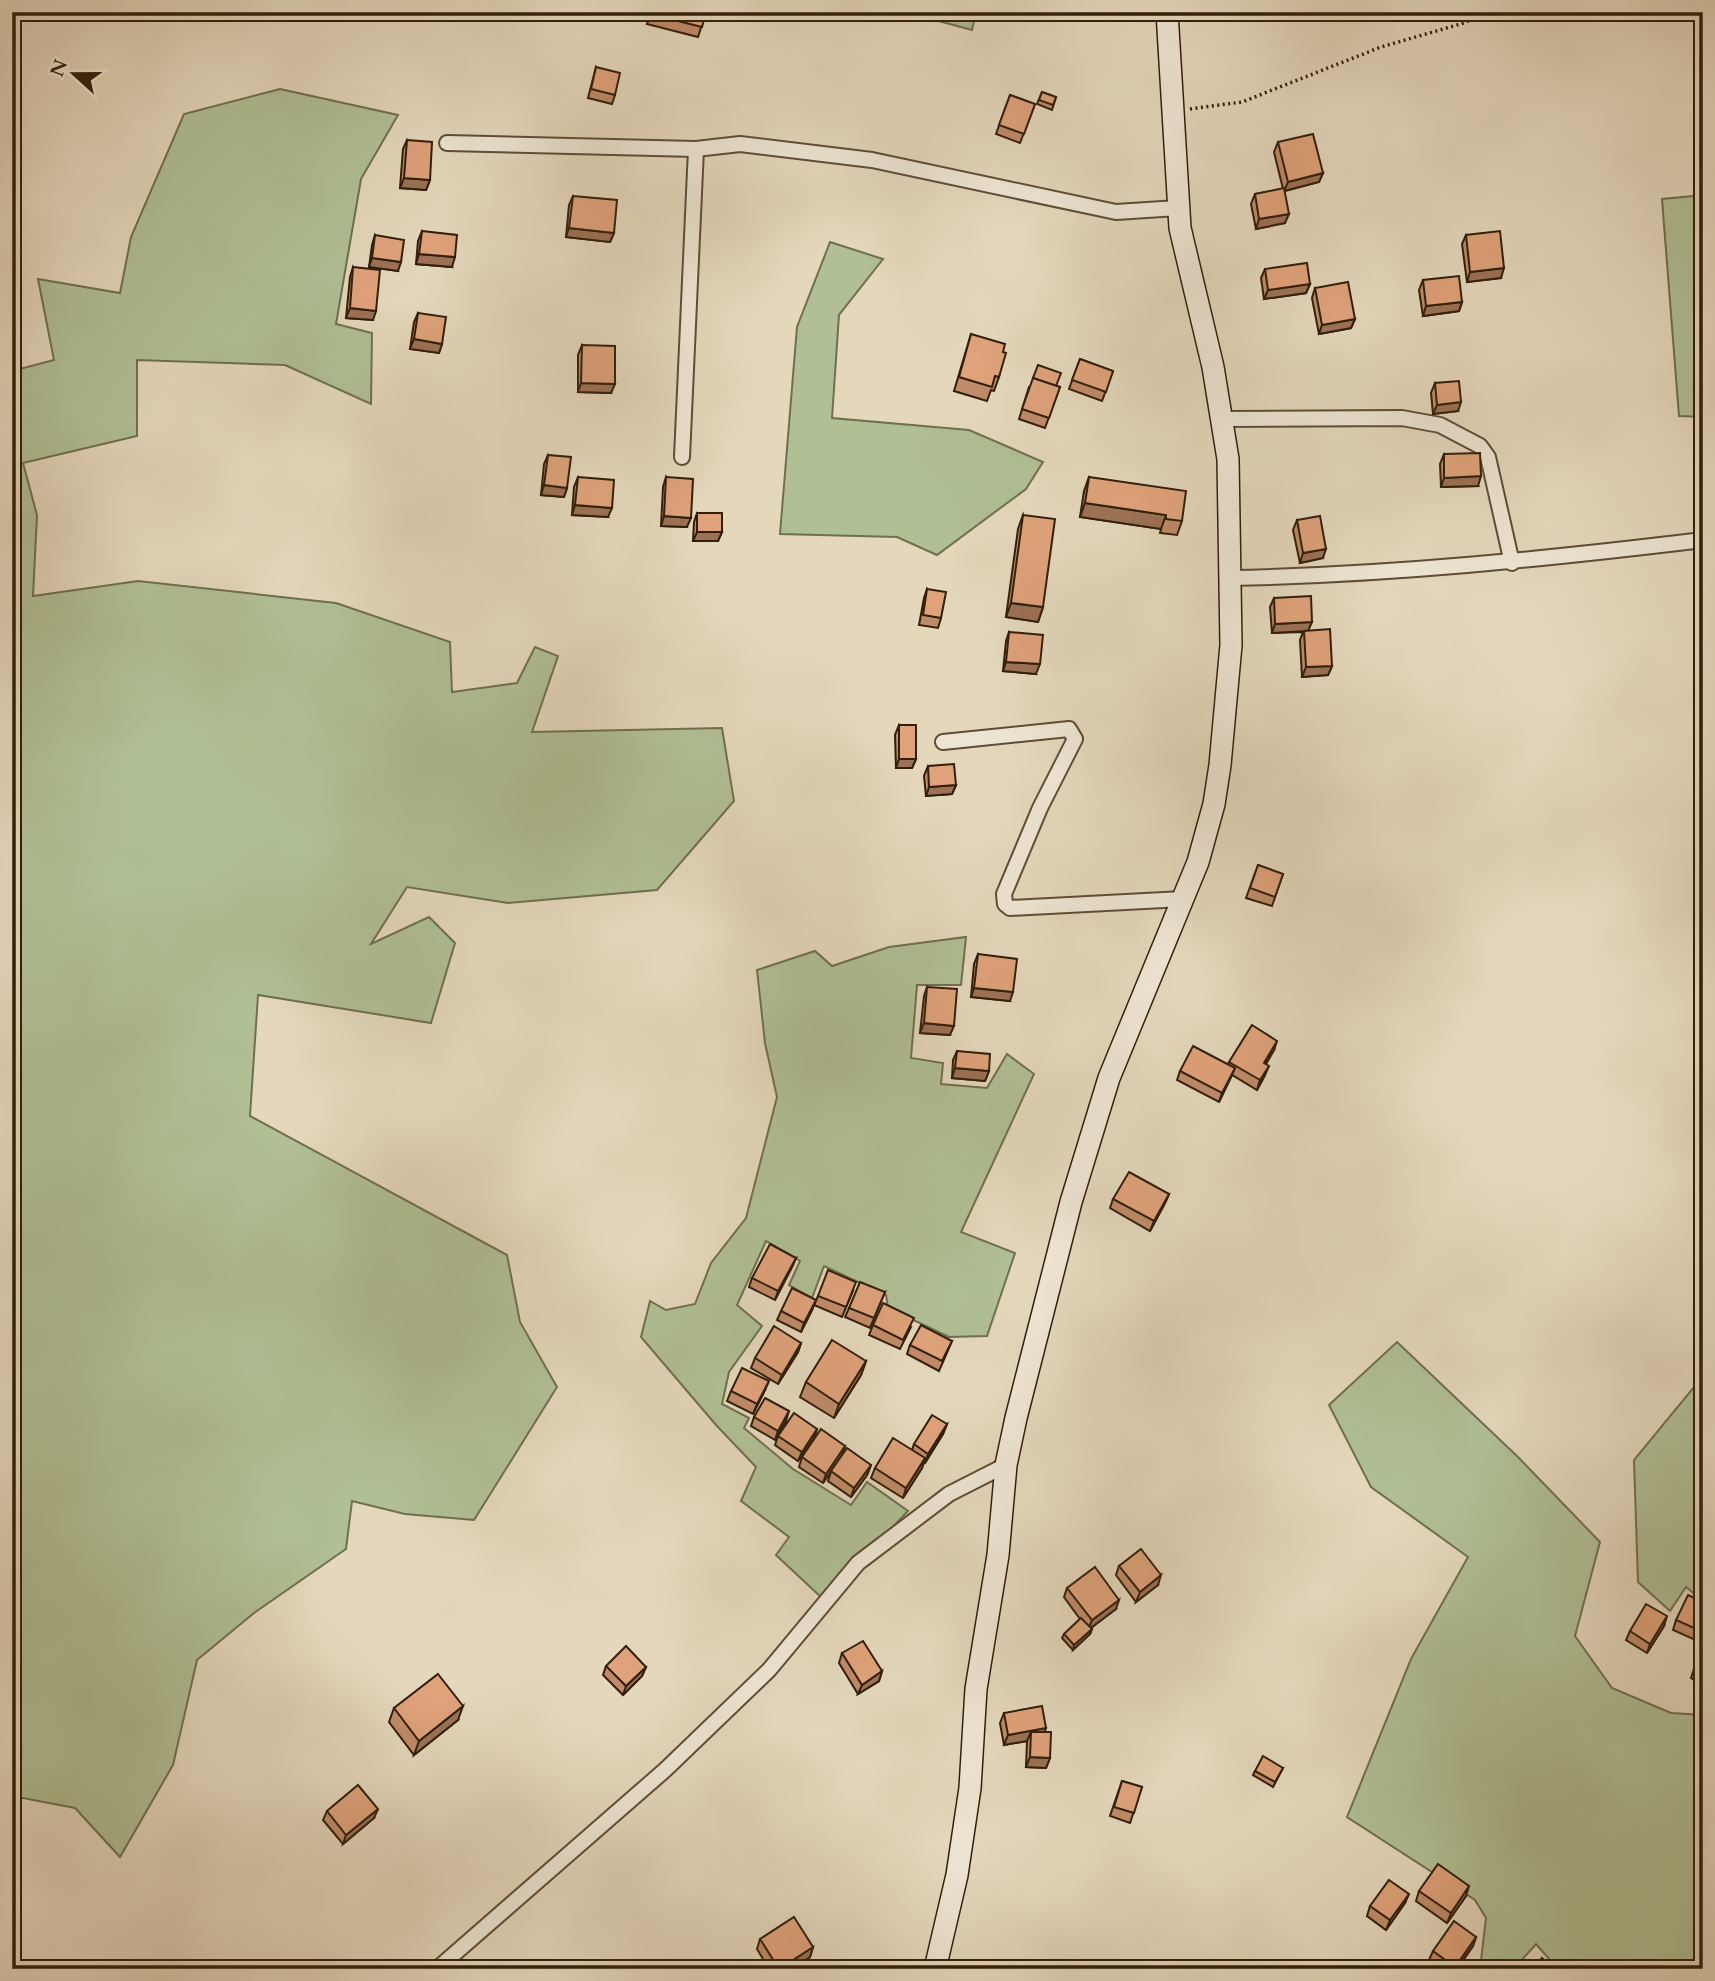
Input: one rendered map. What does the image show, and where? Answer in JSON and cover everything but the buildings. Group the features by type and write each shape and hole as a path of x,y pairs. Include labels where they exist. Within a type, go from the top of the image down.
{"street":[{"path":"935,1969 957,1875 970,1788 976,1689 998,1555 1006,1465 1071,1202 1109,1077 1204,844 1220,765 1231,645 1228,459 1222,419 1184,252 1178,208 1167,12"},
{"path":"447,143 696,149 740,144 872,160 1116,212 1178,208"},
{"path":"682,457 696,149"},
{"path":"1222,419 1402,418 1440,425 1479,446 1488,457 1512,563"},
{"path":"1230,578 1332,576 1512,563 1703,540"},
{"path":"943,742 1069,729 1075,734 1004,894 1005,904 1010,908 1183,899"},
{"path":"437,1969 665,1770 722,1716 769,1670 858,1563 949,1494 1006,1465"}],"path":[{"path":"1174,111 1242,102 1381,47 1464,23 1487,12"}],"green space":[{"path":"905,12 976,12 972,30"},
{"path":"280,89 398,115 361,179 336,324 372,333 371,404 285,365 137,360 137,436 23,463 37,515 33,596 138,581 336,603 450,642 452,692 517,683 535,647 558,656 532,732 722,728 734,801 657,890 508,903 407,887 371,944 429,917 455,943 431,1023 258,995 250,1116 507,1255 520,1322 557,1387 474,1520 405,1514 352,1501 346,1549 254,1613 197,1660 173,1765 120,1857 75,1808 12,1796 12,1392 16,1389 12,1383 12,371 54,360 38,279 120,293 131,237 184,114"},
{"path":"1703,195 1703,417 1679,416 1662,199"},
{"path":"830,242 883,259 839,315 832,418 969,430 1043,462 1026,489 937,555 897,537 780,534 797,327"},
{"path":"966,937 961,985 917,985 911,1058 943,1063 941,1084 987,1088 1007,1054 1034,1074 961,1232 1015,1253 987,1336 949,1337 888,1308 886,1295 824,1266 812,1298 789,1285 800,1261 766,1241 737,1305 762,1326 729,1372 722,1404 749,1418 744,1428 793,1469 851,1505 867,1482 908,1511 886,1534 854,1557 822,1598 776,1555 789,1537 741,1501 756,1467 716,1425 641,1337 650,1301 666,1310 695,1304 711,1263 746,1218 777,1097 765,1043 757,970 815,951 832,966 889,947"},
{"path":"1397,1342 1518,1457 1600,1542 1575,1636 1612,1688 1671,1713 1703,1715 1703,1969 1558,1969 1536,1944 1521,1961 1480,1969 1486,1918 1475,1900 1347,1817 1411,1659 1468,1557 1371,1487 1329,1405"},
{"path":"1703,1376 1703,1601 1686,1587 1670,1611 1638,1582 1634,1460"}]}
